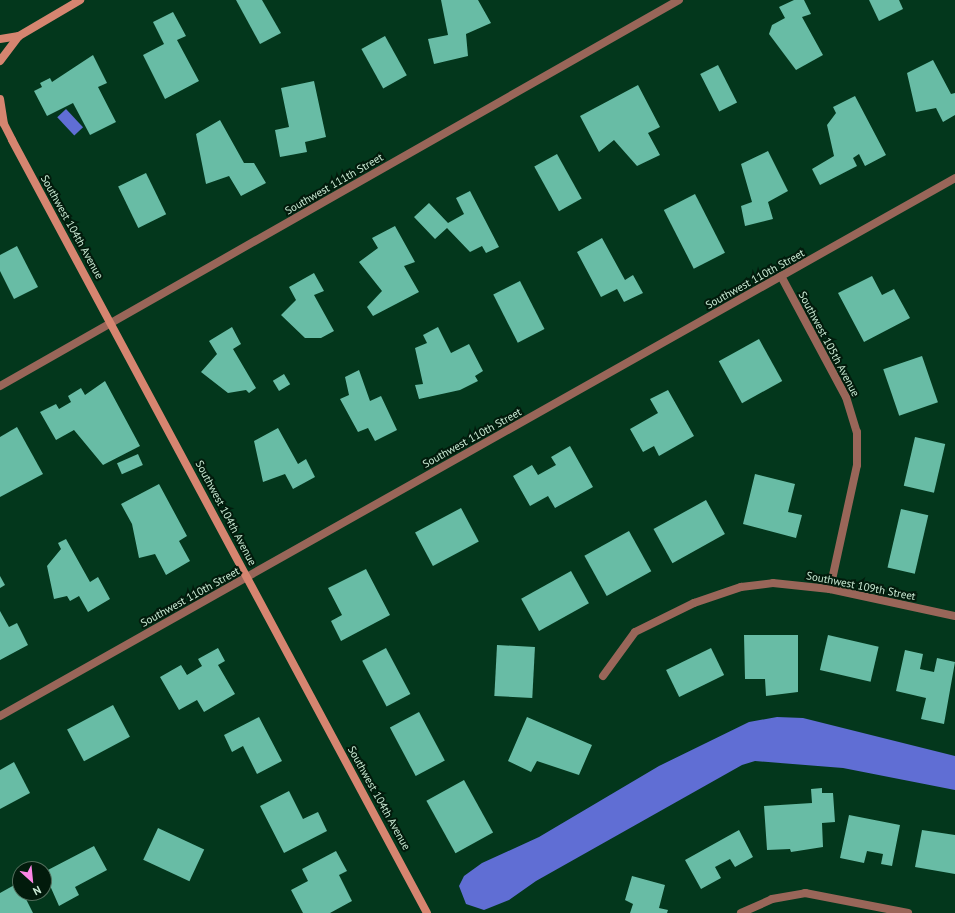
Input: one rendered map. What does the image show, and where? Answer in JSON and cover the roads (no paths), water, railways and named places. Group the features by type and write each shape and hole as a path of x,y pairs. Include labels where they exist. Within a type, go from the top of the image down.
{"street":[{"path":"0,39 19,36 80,0"},
{"name":"Southwest 111th Street","path":"0,386 679,0"},
{"path":"0,61 19,36"},
{"name":"Southwest 104th Avenue","path":"0,98 2,123 112,323 427,913"},
{"name":"Southwest 110th Street","path":"0,716 955,178"},
{"name":"Southwest 105th Avenue","path":"781,276 846,397 857,432 857,465 830,589"},
{"name":"Southwest 109th Street","path":"603,676 636,632 708,597 760,584 830,589 955,616"},
{"path":"741,913 772,899 804,893 908,913"}],"water":[{"path":"66,109 83,127 74,135 57,117"},
{"path":"777,717 803,718 955,756 955,790 843,768 755,761 742,765 536,881 509,900 484,910 466,904 459,886 464,876 482,863 539,837 659,766 749,722"}]}
